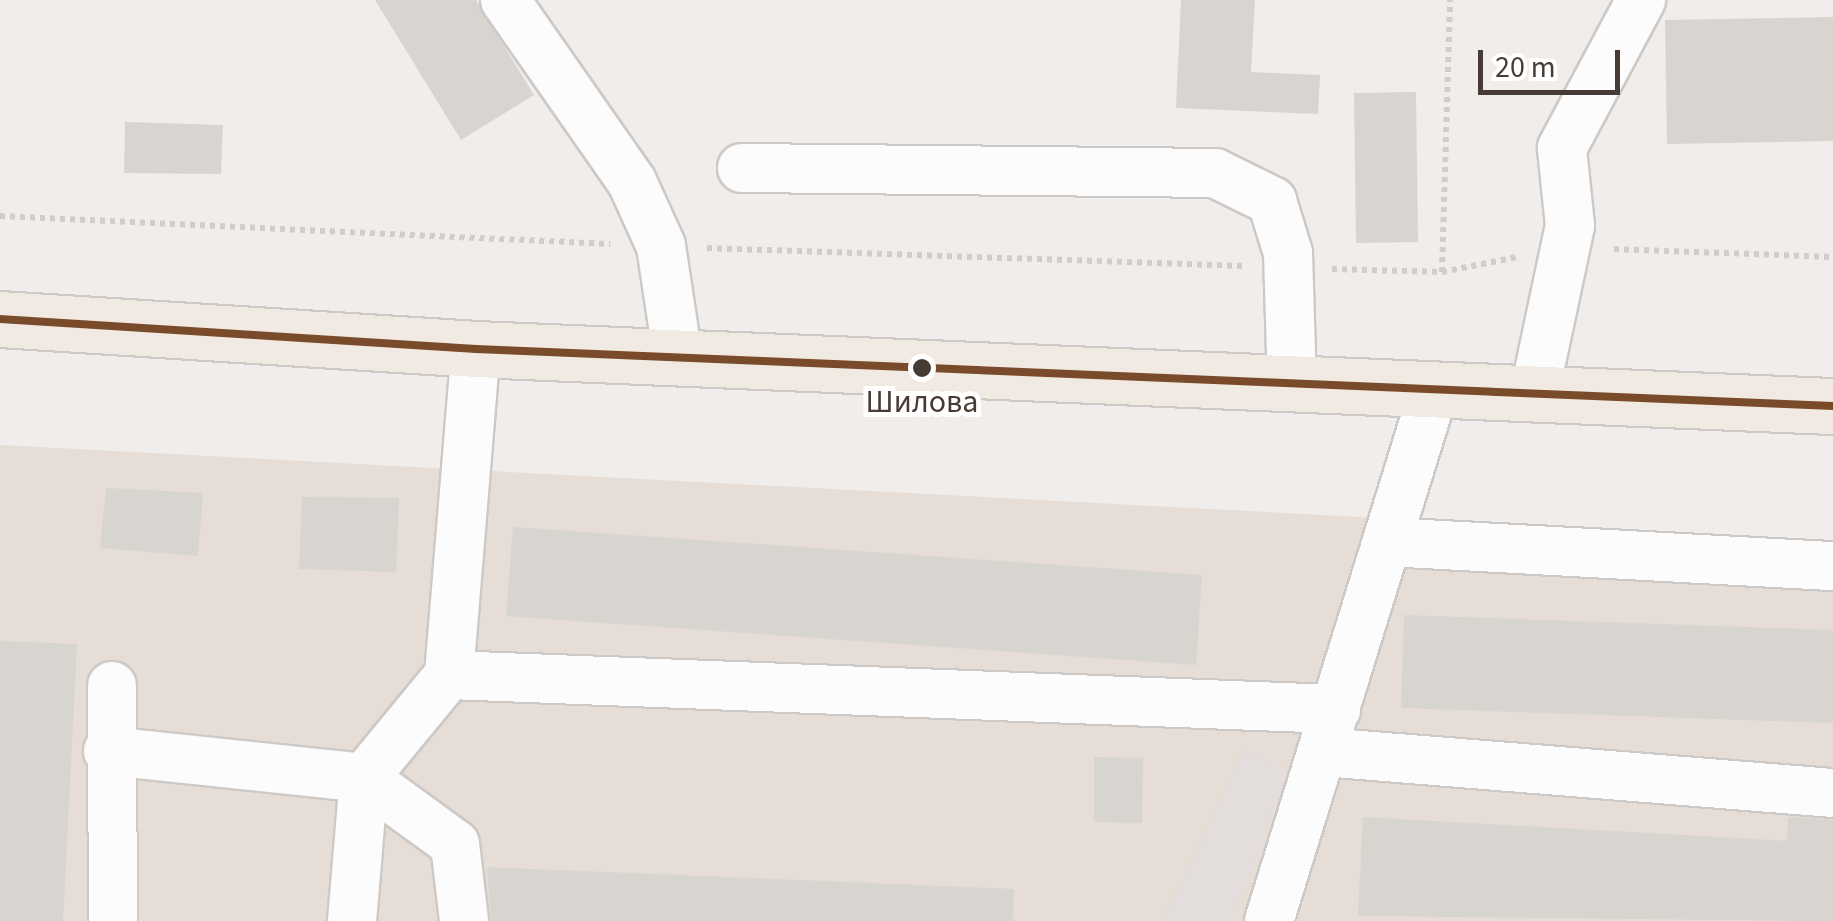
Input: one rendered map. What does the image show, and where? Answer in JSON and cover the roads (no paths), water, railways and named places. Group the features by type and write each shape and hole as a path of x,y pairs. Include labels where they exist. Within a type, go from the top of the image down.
{"main road":[{"path":"0,319 476,349 1833,406"}],"lane":[{"path":"506,0 632,182 661,246 678,358"},
{"path":"1534,394 1564,247 1562,148 1640,0"},
{"path":"742,168 1214,173 1272,201 1288,268 1292,384"},
{"path":"352,921 364,778 448,676 476,349"},
{"path":"1269,921 1434,390"},
{"path":"1387,542 1833,566"},
{"path":"448,676 1329,731 1833,793"},
{"path":"112,686 108,751 113,921"},
{"path":"108,751 364,778 455,844 464,921"}],"place":[{"name":"Шилова","path":"922,368"}]}
